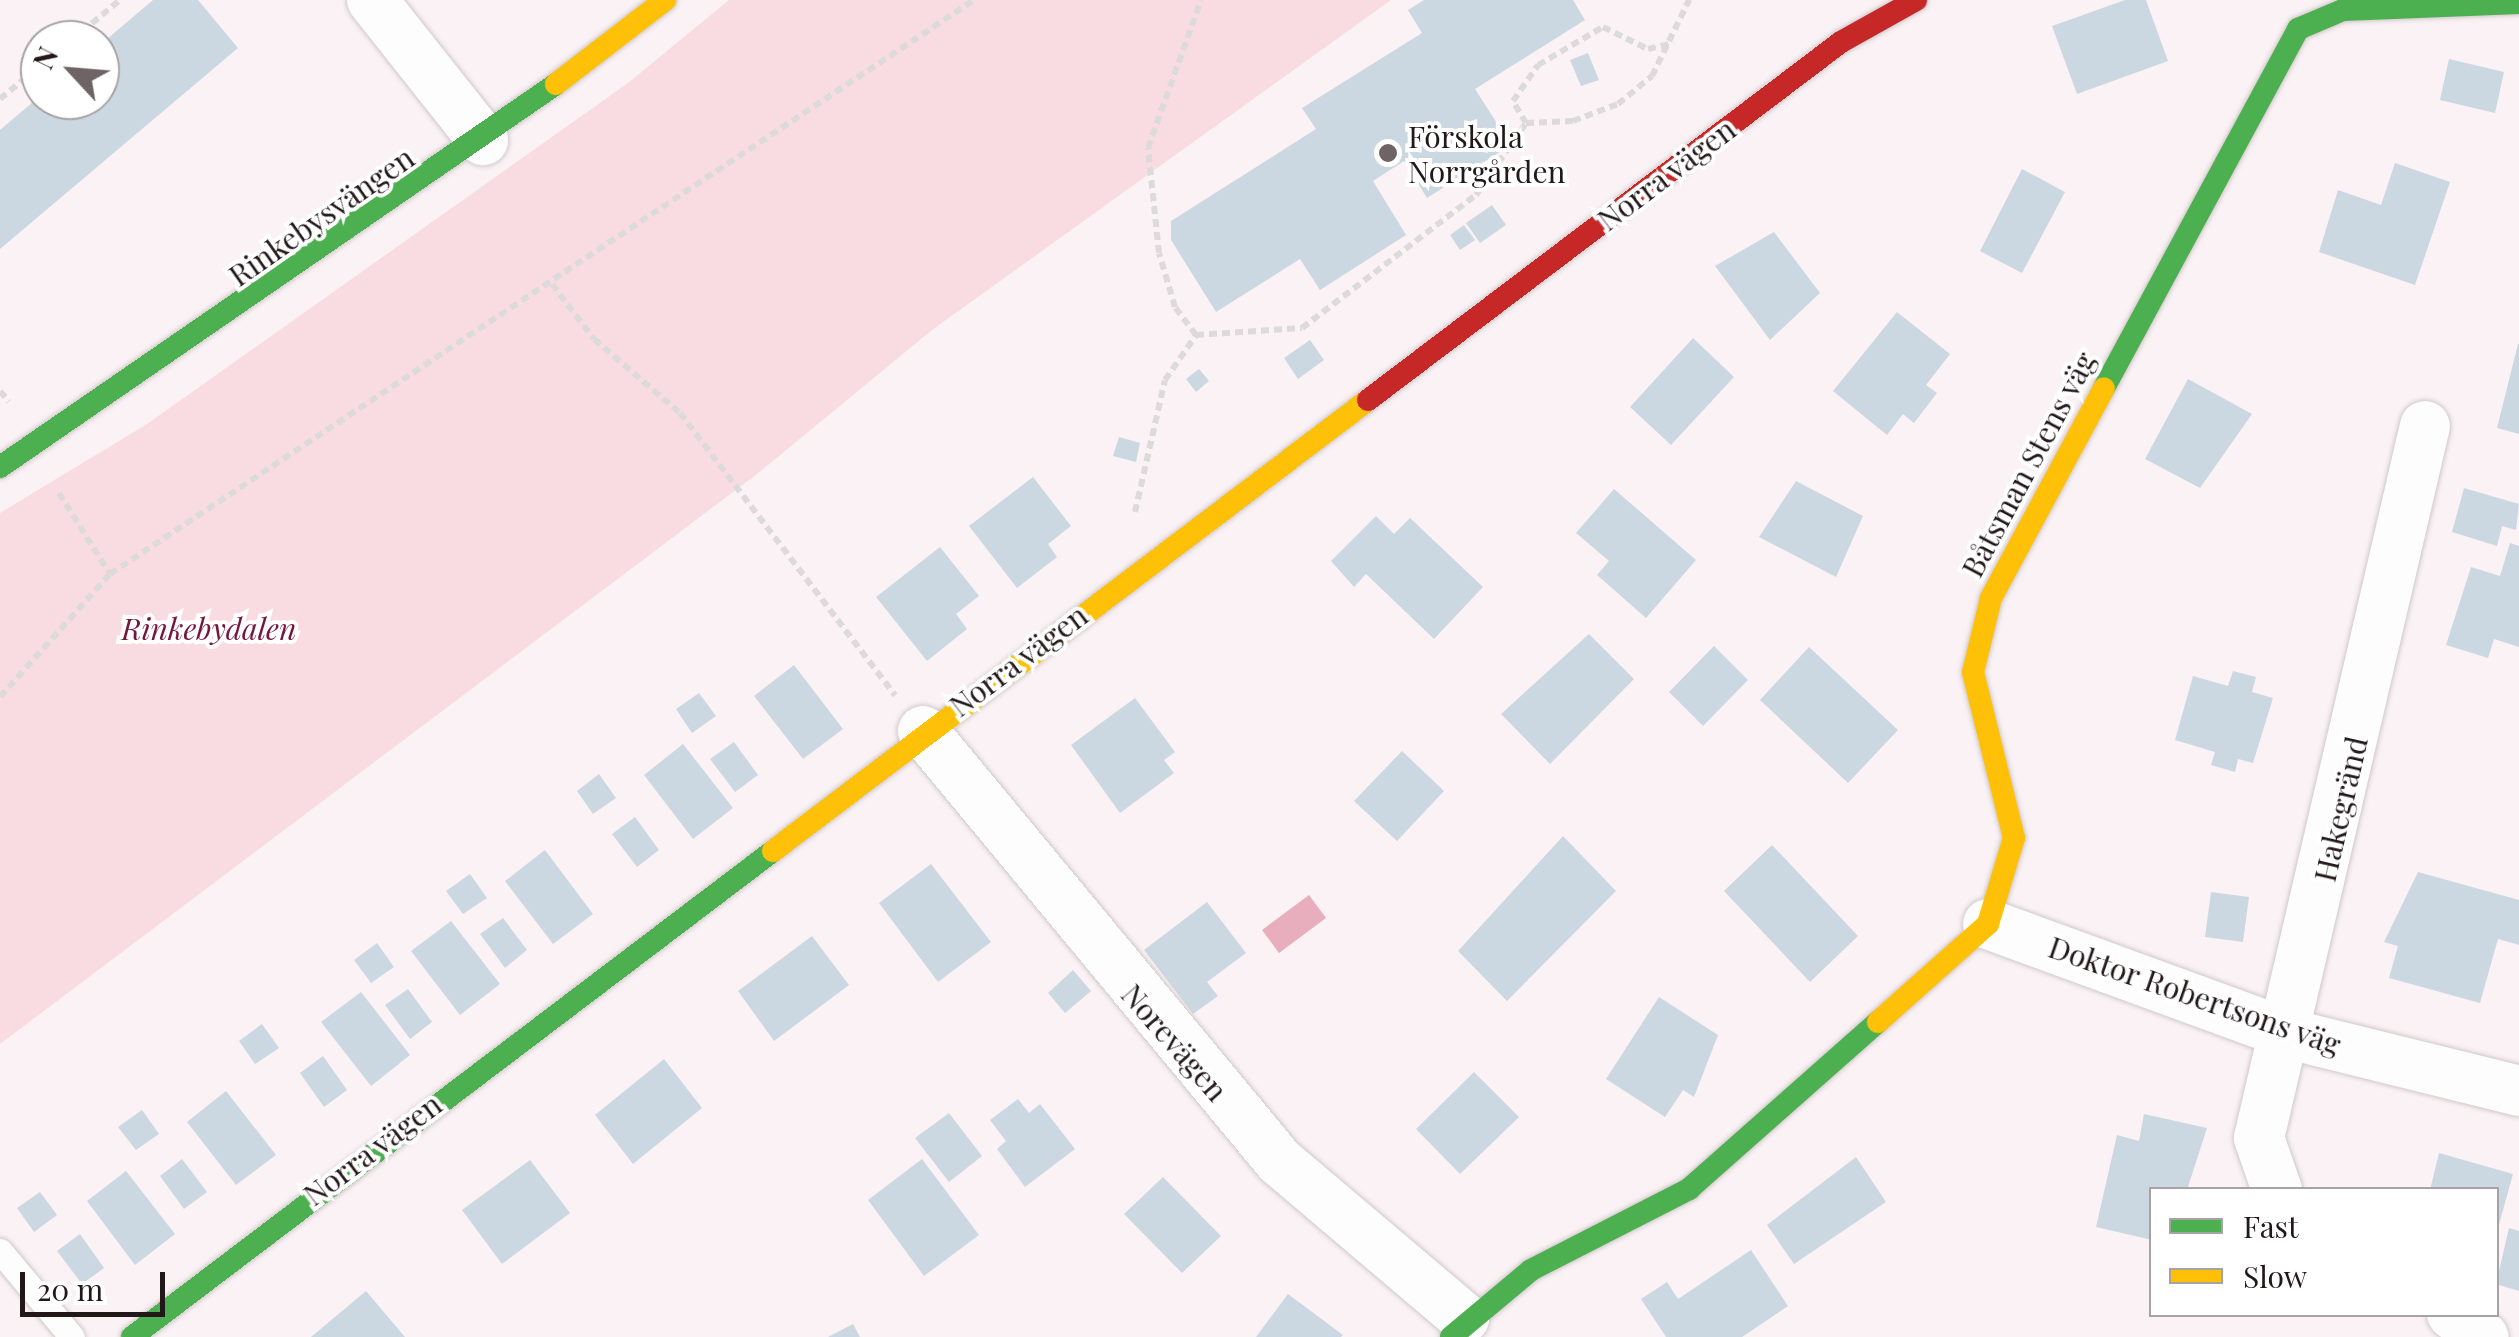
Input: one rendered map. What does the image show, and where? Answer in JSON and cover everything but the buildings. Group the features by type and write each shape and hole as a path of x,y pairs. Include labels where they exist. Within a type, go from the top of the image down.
{"street":[{"path":"372,0 483,140"},
{"name":"Rinkebysvängen","path":"0,467 483,140 665,0"},
{"name":"Norra vägen","path":"132,1337 923,732 1841,42 1916,0"},
{"name":"Båtsman Stens väg","path":"1988,924 2014,838 1973,672 1991,598 2288,15 2519,4"},
{"name":"Hakegränd","path":"2276,1187 2259,1138 2290,1034 2425,426"},
{"name":"Norevägen","path":"923,732 1279,1161 1458,1328"},
{"path":"1458,1328 1531,1270 1689,1189 1988,924"},
{"name":"Doktor Robertsons väg","path":"1988,924 2290,1034 2519,1091"},
{"path":"2456,1317 2484,1337"}],"lane":[{"path":"0,1251 72,1337"}],"path":[{"path":"96,20 120,0"},
{"path":"0,697 110,574 552,284 974,0"},
{"path":"1196,335 1175,307 1159,252 1148,148 1201,0"},
{"path":"1526,123 1573,121 1618,104 1674,43 1689,0"},
{"path":"1526,123 1514,101 1538,65 1602,26 1648,49 1674,43"},
{"path":"0,100 20,83"},
{"path":"1196,335 1302,328 1476,195 1526,123"},
{"path":"552,284 594,339 680,414 923,732"},
{"path":"1132,531 1164,380 1196,335"},
{"path":"60,493 110,574"}],"green space":[{"name":"Rinkebydalen","path":"729,0 1391,0 932,330 757,474 0,1044 0,513 147,424 628,83"}],"shaded area":[{"path":"1309,895 1326,918 1279,953 1262,930"}],"traffic: fast":[{"path":"2104,388 2298,29 2343,10 2519,3"},
{"path":"0,467 556,84"},
{"path":"132,1337 773,851"},
{"path":"1451,1337 1531,1270 1689,1189 1878,1022"}],"traffic: slow":[{"path":"556,84 665,0"},
{"path":"1878,1022 1988,924 2014,838 1973,672 1991,598 2104,388"},
{"path":"773,851 1368,400"}],"traffic: jam":[{"path":"1368,400 1841,42 1916,0"}],"place":[{"name":"Förskola Norrgården","path":"1388,153"}]}
